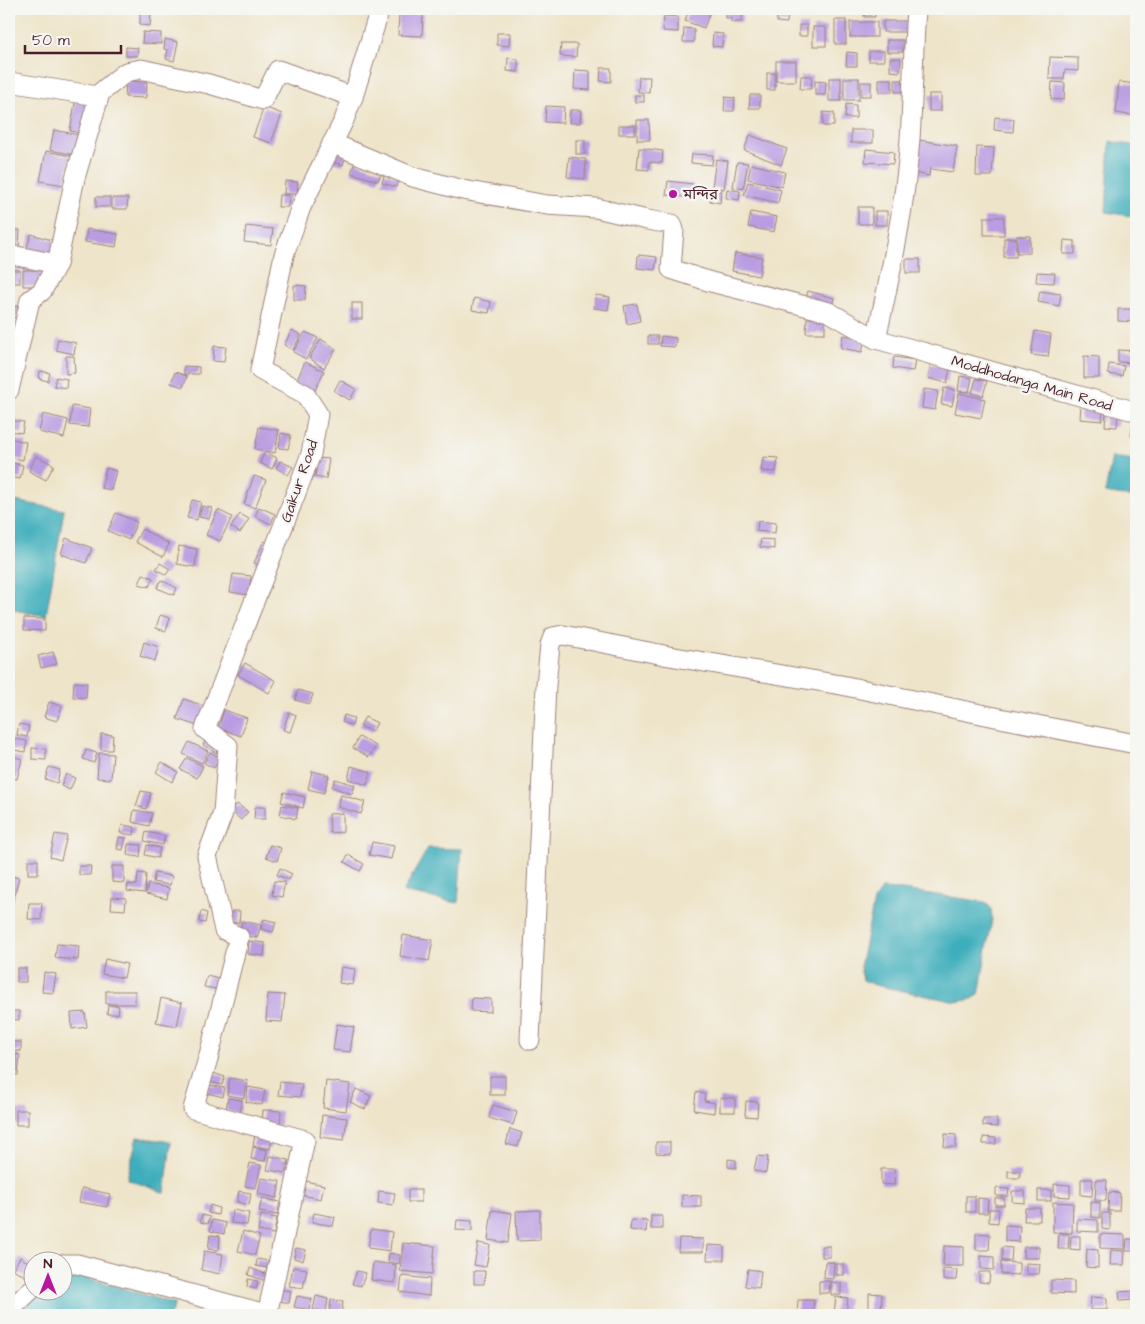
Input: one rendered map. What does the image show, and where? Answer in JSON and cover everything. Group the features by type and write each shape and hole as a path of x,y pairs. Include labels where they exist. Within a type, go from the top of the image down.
{"street":[{"path":"332,143 353,97 380,9"},
{"path":"876,339 892,269 907,169 916,9"},
{"path":"9,390 30,300 42,291 57,264 74,178 100,94 126,72 140,69 209,84 263,100 278,70 353,97"},
{"path":"9,82 91,95"},
{"name":"Moddhodanga Main Road","path":"332,143 413,177 463,190 547,205 596,208 672,224 674,230 671,269 711,282 829,312 876,339 1130,410 1136,410"},
{"name":"Gaikur Road","path":"266,1315 304,1140 193,1109 209,1055 239,937 224,930 207,856 223,813 228,746 205,729 311,454 318,414 305,394 260,370 284,255 301,207 332,143"},
{"path":"17,256 57,264"},
{"path":"530,1040 546,685 550,644 553,637 563,635 669,656 841,685 1136,744"},
{"path":"72,1264 266,1315"},
{"path":"9,1311 22,1299"}],"water":[{"path":"1110,141 1136,146 1136,217 1106,212"},
{"path":"1112,457 1136,460 1136,498 1105,493"},
{"path":"9,500 64,510 46,616 9,609"},
{"path":"428,848 462,849 458,903 403,892"},
{"path":"882,889 903,890 985,902 991,908 992,919 979,995 972,999 956,1002 875,985 863,980 860,967 874,901"},
{"path":"137,1137 171,1142 165,1193 127,1179"},
{"path":"72,1273 175,1304 170,1315 20,1315 21,1310 29,1302 72,1302"}],"building":[{"path":"689,9 711,9 704,28 685,21"},
{"path":"726,9 746,9 746,13 742,13 742,22 731,22 731,18 726,18"},
{"path":"777,9 788,9 787,23 777,22"},
{"path":"865,9 875,9 875,17 864,17"},
{"path":"140,12 151,13 150,26 140,25"},
{"path":"399,13 423,14 422,36 398,35"},
{"path":"664,16 678,17 678,32 663,31"},
{"path":"835,20 846,20 846,44 835,44"},
{"path":"883,21 907,21 907,32 883,32"},
{"path":"850,22 877,22 877,37 850,37"},
{"path":"799,25 807,25 807,36 799,36"},
{"path":"813,27 826,27 826,46 813,46"},
{"path":"684,28 694,29 694,42 683,42"},
{"path":"143,32 161,33 161,44 142,43"},
{"path":"497,33 510,33 509,46 497,45"},
{"path":"713,33 723,34 722,47 712,46"},
{"path":"165,39 178,42 174,61 166,59 168,50 164,49"},
{"path":"887,40 903,40 903,52 887,52"},
{"path":"561,44 577,44 576,57 560,56"},
{"path":"126,47 138,48 137,56 126,56"},
{"path":"869,51 884,51 884,61 869,61"},
{"path":"847,52 857,53 857,66 846,66"},
{"path":"1050,57 1078,58 1078,71 1065,70 1064,79 1049,79"},
{"path":"508,58 518,59 518,72 507,71"},
{"path":"890,58 901,58 900,72 890,71"},
{"path":"776,61 796,61 796,81 776,81"},
{"path":"601,68 611,68 611,82 600,81"},
{"path":"575,70 590,71 590,90 574,89"},
{"path":"767,73 775,73 775,90 767,90"},
{"path":"801,76 812,76 811,89 800,89"},
{"path":"639,77 650,77 649,93 638,92"},
{"path":"829,78 841,78 841,101 829,101"},
{"path":"844,78 859,78 859,100 844,100"},
{"path":"879,79 892,79 892,92 879,92"},
{"path":"895,80 908,80 908,92 895,92"},
{"path":"126,81 147,82 146,98 125,97"},
{"path":"815,81 826,82 825,95 815,95"},
{"path":"861,82 871,82 871,96 861,96"},
{"path":"1052,82 1065,83 1064,100 1051,99"},
{"path":"1119,82 1136,84 1136,116 1116,113"},
{"path":"929,94 941,94 941,111 929,111"},
{"path":"635,95 644,95 644,102 635,102"},
{"path":"750,95 760,95 760,108 749,108"},
{"path":"725,97 735,98 734,111 724,111"},
{"path":"76,98 93,102 86,134 70,131"},
{"path":"846,104 856,105 856,118 845,118"},
{"path":"546,106 564,107 563,123 545,122"},
{"path":"264,107 282,114 271,143 253,137"},
{"path":"570,110 581,110 580,123 569,123"},
{"path":"823,112 834,113 834,126 823,126"},
{"path":"995,117 1014,119 1013,132 994,130"},
{"path":"637,120 649,120 650,140 637,140"},
{"path":"619,125 635,125 635,134 619,134"},
{"path":"54,130 84,136 80,156 50,150"},
{"path":"851,130 873,130 873,143 851,143"},
{"path":"750,135 787,149 781,165 744,150"},
{"path":"576,140 585,140 585,154 576,154"},
{"path":"919,140 957,146 953,172 930,169 929,176 914,173"},
{"path":"977,147 994,148 992,176 976,176"},
{"path":"639,148 663,151 662,163 649,162 649,170 637,169"},
{"path":"866,149 894,152 893,164 865,162"},
{"path":"46,151 71,156 64,185 40,181"},
{"path":"332,151 346,155 343,165 329,161"},
{"path":"692,154 713,155 712,165 691,163"},
{"path":"569,157 586,159 585,179 567,177"},
{"path":"716,159 728,161 724,189 712,187"},
{"path":"355,162 382,171 378,181 351,173"},
{"path":"737,162 748,163 743,189 733,187"},
{"path":"751,164 785,172 782,187 748,179"},
{"path":"385,173 399,177 396,187 382,183"},
{"path":"285,181 298,182 297,194 284,194"},
{"path":"668,181 693,184 691,198 666,195"},
{"path":"748,182 781,190 778,203 744,195"},
{"path":"727,189 740,191 739,200 726,198"},
{"path":"711,190 721,191 720,203 710,201"},
{"path":"279,195 289,195 288,207 278,207"},
{"path":"96,197 110,197 110,207 96,207"},
{"path":"112,198 128,198 127,209 112,209"},
{"path":"858,207 872,207 872,224 858,224"},
{"path":"875,211 887,211 887,225 875,225"},
{"path":"751,212 777,217 774,232 748,227"},
{"path":"984,217 1004,217 1004,235 984,235"},
{"path":"246,226 273,229 271,245 244,242"},
{"path":"9,229 20,230 19,248 9,248"},
{"path":"87,229 118,234 116,247 85,242"},
{"path":"31,234 55,241 50,255 27,248"},
{"path":"1017,236 1030,236 1030,253 1017,253"},
{"path":"1004,238 1016,238 1016,257 1004,257"},
{"path":"1064,240 1075,241 1075,254 1063,254"},
{"path":"735,253 762,257 759,276 732,271"},
{"path":"638,255 657,257 655,270 637,268"},
{"path":"906,259 920,259 920,273 906,273"},
{"path":"13,270 20,270 20,283 13,283"},
{"path":"23,270 41,270 40,286 23,286"},
{"path":"1037,272 1055,273 1054,283 1036,282"},
{"path":"294,285 306,286 305,300 294,300"},
{"path":"808,291 834,298 832,306 806,299"},
{"path":"1040,291 1061,294 1059,306 1038,302"},
{"path":"596,295 610,297 608,310 594,308"},
{"path":"474,298 491,302 489,313 472,310"},
{"path":"352,303 362,303 362,319 352,319"},
{"path":"637,304 640,321 627,324 624,306"},
{"path":"9,305 19,307 17,318 9,316"},
{"path":"1118,309 1136,309 1136,322 1118,321"},
{"path":"807,318 825,319 825,333 806,333"},
{"path":"292,330 301,335 293,350 284,345"},
{"path":"1035,331 1051,334 1048,357 1031,355"},
{"path":"305,332 318,338 306,359 293,352"},
{"path":"843,335 865,339 862,352 841,348"},
{"path":"648,336 658,336 658,344 648,344"},
{"path":"661,336 676,338 675,347 660,346"},
{"path":"58,339 76,343 74,354 56,350"},
{"path":"321,339 336,349 324,368 309,358"},
{"path":"214,346 226,347 224,362 213,361"},
{"path":"1118,350 1136,351 1136,363 1118,362"},
{"path":"66,356 74,356 75,373 66,374"},
{"path":"1084,356 1099,357 1099,378 1084,378"},
{"path":"894,357 915,360 913,371 893,368"},
{"path":"305,362 324,371 314,393 295,384"},
{"path":"931,364 950,368 947,383 928,378"},
{"path":"1109,364 1124,366 1122,376 1108,374"},
{"path":"184,366 199,367 199,374 184,374"},
{"path":"40,371 50,373 48,381 39,379"},
{"path":"175,372 187,376 183,387 171,383"},
{"path":"960,376 972,378 969,392 958,391"},
{"path":"56,377 67,379 66,388 54,386"},
{"path":"976,379 987,381 983,396 972,393"},
{"path":"340,380 356,389 350,400 334,391"},
{"path":"944,388 955,390 952,406 941,404"},
{"path":"924,389 938,391 935,410 922,408"},
{"path":"959,393 985,399 981,418 955,413"},
{"path":"1081,405 1103,407 1102,421 1080,419"},
{"path":"72,406 90,409 88,427 70,425"},
{"path":"1106,413 1118,414 1117,427 1105,426"},
{"path":"43,414 68,420 64,438 39,432"},
{"path":"1133,419 1136,419 1136,437 1131,436"},
{"path":"9,420 24,422 22,433 9,431"},
{"path":"259,427 279,430 275,453 255,449"},
{"path":"281,433 291,435 288,449 279,448"},
{"path":"9,438 26,442 23,460 9,457"},
{"path":"265,452 277,458 272,469 260,463"},
{"path":"36,456 54,465 46,480 29,471"},
{"path":"763,457 778,458 776,472 761,471"},
{"path":"318,458 329,459 326,479 315,477"},
{"path":"280,461 293,467 288,475 276,468"},
{"path":"10,463 23,465 20,479 9,477"},
{"path":"106,468 116,471 111,490 101,488"},
{"path":"254,476 266,480 255,508 244,504"},
{"path":"192,500 201,502 197,520 187,518"},
{"path":"202,506 212,508 209,519 199,517"},
{"path":"259,507 275,514 271,524 255,516"},
{"path":"218,510 232,517 220,541 206,535"},
{"path":"116,513 137,522 129,540 108,531"},
{"path":"240,514 249,519 240,533 231,527"},
{"path":"758,521 776,523 775,533 757,531"},
{"path":"142,529 169,544 163,557 135,542"},
{"path":"66,538 92,548 86,563 61,554"},
{"path":"761,539 774,540 774,549 760,547"},
{"path":"264,541 273,545 264,567 254,563"},
{"path":"179,546 197,549 195,567 177,564"},
{"path":"160,563 170,569 166,575 156,569"},
{"path":"143,574 153,578 149,587 139,584"},
{"path":"233,574 251,576 248,595 230,592"},
{"path":"161,580 177,588 174,595 157,588"},
{"path":"160,615 170,618 166,631 156,628"},
{"path":"24,618 45,619 45,631 24,630"},
{"path":"144,642 159,647 155,661 140,656"},
{"path":"53,652 57,664 41,668 38,656"},
{"path":"245,663 276,681 269,693 238,675"},
{"path":"74,682 87,683 86,698 73,697"},
{"path":"298,690 313,694 310,704 295,700"},
{"path":"184,699 207,707 200,727 177,719"},
{"path":"49,702 62,706 57,721 44,717"},
{"path":"224,710 247,718 241,736 218,728"},
{"path":"289,712 296,715 290,732 283,730"},
{"path":"344,715 354,718 352,726 342,722"},
{"path":"365,717 377,723 372,732 360,726"},
{"path":"19,724 29,726 27,737 17,735"},
{"path":"101,734 113,735 112,750 101,750"},
{"path":"359,737 376,746 369,757 353,748"},
{"path":"10,738 27,741 25,752 9,749"},
{"path":"207,738 220,746 216,753 203,745"},
{"path":"189,742 208,751 202,763 183,754"},
{"path":"32,748 46,749 46,760 32,759"},
{"path":"86,750 97,753 94,763 83,759"},
{"path":"210,752 219,757 214,768 204,763"},
{"path":"99,753 113,754 111,779 97,778"},
{"path":"9,755 22,759 17,779 9,777"},
{"path":"187,758 203,766 197,778 180,769"},
{"path":"162,762 178,772 172,782 156,772"},
{"path":"351,766 371,772 367,785 348,779"},
{"path":"49,767 60,770 57,783 45,779"},
{"path":"312,771 329,775 324,793 308,789"},
{"path":"66,774 75,778 70,790 61,786"},
{"path":"335,779 355,785 352,794 332,787"},
{"path":"141,791 151,793 146,809 136,806"},
{"path":"284,792 305,797 303,808 281,802"},
{"path":"341,795 365,802 361,814 338,807"},
{"path":"237,804 248,812 241,820 231,811"},
{"path":"282,805 298,808 296,819 280,815"},
{"path":"255,807 265,807 265,819 254,819"},
{"path":"134,810 152,813 149,826 132,822"},
{"path":"343,813 343,832 330,833 329,814"},
{"path":"122,825 135,827 134,835 120,833"},
{"path":"146,832 165,836 163,845 144,841"},
{"path":"55,834 67,836 61,860 50,857"},
{"path":"119,837 126,838 123,850 117,849"},
{"path":"372,842 394,846 391,859 369,855"},
{"path":"128,844 141,845 140,857 127,855"},
{"path":"147,845 160,848 158,858 145,855"},
{"path":"270,845 281,848 277,861 266,857"},
{"path":"348,855 364,864 360,871 344,862"},
{"path":"28,860 38,860 38,874 28,874"},
{"path":"79,866 91,866 90,875 79,875"},
{"path":"112,866 124,866 124,883 112,882"},
{"path":"280,868 292,874 289,880 277,875"},
{"path":"138,873 146,874 145,893 127,891 128,884 137,885"},
{"path":"155,873 172,876 170,885 153,882"},
{"path":"9,875 19,878 13,900 9,899"},
{"path":"274,881 285,882 282,897 272,895"},
{"path":"148,884 169,888 167,899 146,894"},
{"path":"112,897 126,898 125,910 111,909"},
{"path":"29,903 42,903 41,920 28,919"},
{"path":"201,911 207,913 205,923 199,922"},
{"path":"232,911 240,911 239,923 231,922"},
{"path":"264,919 276,922 273,932 261,929"},
{"path":"242,921 261,925 257,938 239,934"},
{"path":"403,935 433,940 429,961 400,956"},
{"path":"249,941 265,943 264,956 248,954"},
{"path":"57,944 79,946 78,960 55,958"},
{"path":"105,959 127,964 124,978 102,974"},
{"path":"341,967 355,969 353,985 339,983"},
{"path":"17,968 26,968 26,982 17,982"},
{"path":"44,972 56,974 53,993 42,992"},
{"path":"207,976 219,979 216,989 204,987"},
{"path":"106,991 135,991 135,1004 106,1004"},
{"path":"268,994 285,995 282,1022 266,1021"},
{"path":"161,998 182,1003 177,1026 156,1022"},
{"path":"472,998 491,999 491,1012 471,1011"},
{"path":"108,1005 119,1006 118,1014 107,1014"},
{"path":"9,1011 19,1011 19,1020 9,1019"},
{"path":"85,1012 87,1027 72,1029 71,1013"},
{"path":"337,1024 354,1027 350,1052 333,1050"},
{"path":"10,1042 21,1042 21,1051 10,1051"},
{"path":"9,1053 20,1055 18,1075 9,1074"},
{"path":"213,1073 225,1077 222,1085 210,1082"},
{"path":"490,1076 505,1076 505,1095 490,1095"},
{"path":"230,1078 248,1081 244,1098 227,1095"},
{"path":"326,1081 350,1084 346,1111 323,1108"},
{"path":"280,1082 302,1084 300,1097 278,1095"},
{"path":"209,1085 225,1088 223,1097 207,1093"},
{"path":"248,1087 265,1090 262,1105 246,1102"},
{"path":"356,1089 371,1096 365,1109 350,1102"},
{"path":"696,1092 705,1094 704,1101 715,1103 714,1113 694,1110"},
{"path":"228,1098 242,1100 240,1113 226,1110"},
{"path":"720,1098 735,1098 735,1112 720,1112"},
{"path":"746,1101 758,1102 757,1117 745,1116"},
{"path":"493,1105 517,1112 513,1125 489,1118"},
{"path":"16,1110 28,1110 28,1125 16,1125"},
{"path":"263,1110 281,1111 280,1126 262,1125"},
{"path":"322,1115 347,1118 344,1140 320,1137"},
{"path":"983,1119 997,1119 997,1127 983,1126"},
{"path":"510,1129 522,1133 518,1147 506,1144"},
{"path":"945,1134 956,1135 956,1147 944,1147"},
{"path":"255,1135 272,1139 270,1149 253,1146"},
{"path":"983,1137 996,1138 996,1144 983,1144"},
{"path":"656,1142 670,1142 670,1154 656,1153"},
{"path":"253,1147 267,1150 265,1161 251,1159"},
{"path":"270,1156 289,1160 286,1173 267,1170"},
{"path":"757,1156 768,1157 766,1173 754,1171"},
{"path":"728,1159 736,1160 736,1168 728,1167"},
{"path":"250,1163 261,1165 256,1188 245,1186"},
{"path":"881,1169 895,1169 894,1185 881,1184"},
{"path":"1008,1171 1020,1171 1020,1178 1008,1178"},
{"path":"261,1178 280,1181 277,1198 258,1194"},
{"path":"1081,1179 1093,1179 1092,1196 1081,1195"},
{"path":"1096,1180 1107,1180 1106,1201 1095,1201"},
{"path":"305,1181 324,1185 321,1199 302,1195"},
{"path":"1054,1184 1070,1185 1070,1197 1054,1196"},
{"path":"82,1188 110,1194 107,1207 79,1202"},
{"path":"996,1188 1009,1189 1008,1196 996,1196"},
{"path":"408,1190 421,1190 421,1202 408,1202"},
{"path":"1038,1190 1051,1190 1051,1201 1038,1201"},
{"path":"239,1191 251,1193 249,1205 237,1202"},
{"path":"379,1191 395,1193 393,1205 378,1203"},
{"path":"1012,1191 1025,1191 1025,1203 1012,1202"},
{"path":"1109,1192 1120,1193 1119,1211 1108,1211"},
{"path":"682,1195 701,1196 701,1207 682,1207"},
{"path":"966,1196 975,1196 975,1212 966,1212"},
{"path":"262,1198 280,1202 277,1215 259,1212"},
{"path":"978,1198 988,1199 987,1213 978,1213"},
{"path":"995,1198 1004,1198 1004,1205 995,1205"},
{"path":"1053,1202 1073,1203 1072,1233 1053,1232"},
{"path":"1091,1202 1100,1203 1100,1218 1091,1217"},
{"path":"210,1205 219,1208 218,1215 208,1213"},
{"path":"1025,1208 1040,1208 1040,1221 1024,1221"},
{"path":"989,1209 999,1209 998,1223 989,1222"},
{"path":"233,1210 249,1213 247,1225 231,1223"},
{"path":"492,1210 512,1213 508,1243 488,1240"},
{"path":"540,1210 540,1240 517,1241 516,1211"},
{"path":"314,1213 335,1217 333,1226 312,1222"},
{"path":"1102,1213 1110,1213 1110,1230 1102,1229"},
{"path":"202,1215 210,1217 208,1224 200,1222"},
{"path":"261,1215 277,1218 274,1234 258,1231"},
{"path":"651,1216 662,1216 662,1229 651,1229"},
{"path":"1077,1219 1098,1220 1098,1232 1077,1231"},
{"path":"212,1220 226,1223 224,1234 210,1231"},
{"path":"457,1220 472,1221 472,1231 456,1230"},
{"path":"631,1220 647,1221 646,1232 630,1230"},
{"path":"1005,1225 1020,1226 1019,1242 1005,1241"},
{"path":"371,1229 392,1232 390,1251 368,1248"},
{"path":"243,1231 260,1236 255,1255 238,1251"},
{"path":"976,1233 990,1234 989,1250 976,1250"},
{"path":"1059,1234 1069,1234 1068,1249 1058,1249"},
{"path":"1100,1234 1125,1235 1125,1249 1100,1248"},
{"path":"210,1235 220,1236 219,1250 208,1249"},
{"path":"1071,1236 1080,1236 1080,1250 1070,1249"},
{"path":"679,1238 703,1239 703,1252 678,1252"},
{"path":"1127,1239 1136,1239 1136,1251 1126,1251"},
{"path":"403,1243 435,1246 432,1274 400,1271"},
{"path":"478,1243 490,1245 486,1267 474,1265"},
{"path":"708,1245 724,1246 724,1260 707,1260"},
{"path":"822,1246 830,1246 830,1257 822,1257"},
{"path":"944,1246 964,1247 964,1266 943,1266"},
{"path":"1002,1247 1012,1248 1011,1261 1002,1261"},
{"path":"1024,1247 1039,1247 1039,1258 1023,1258"},
{"path":"296,1248 306,1250 303,1261 294,1258"},
{"path":"1087,1249 1098,1250 1098,1268 1086,1267"},
{"path":"1111,1250 1125,1251 1124,1265 1110,1265"},
{"path":"204,1251 223,1254 220,1274 201,1270"},
{"path":"389,1253 400,1255 399,1264 388,1262"},
{"path":"981,1256 994,1257 994,1270 981,1269"},
{"path":"20,1257 22,1258 22,1274 13,1269"},
{"path":"257,1259 269,1261 268,1268 256,1266"},
{"path":"373,1262 396,1265 395,1283 371,1280"},
{"path":"825,1262 834,1262 833,1279 824,1278"},
{"path":"1001,1262 1019,1263 1019,1275 1001,1274"},
{"path":"1026,1263 1040,1264 1039,1274 1026,1274"},
{"path":"836,1264 844,1264 844,1275 836,1275"},
{"path":"293,1267 307,1269 303,1288 289,1286"},
{"path":"250,1268 268,1275 266,1281 248,1275"},
{"path":"748,1269 761,1271 759,1288 745,1286"},
{"path":"943,1269 957,1270 956,1280 943,1280"},
{"path":"357,1271 366,1273 361,1286 352,1284"},
{"path":"474,1271 485,1271 484,1284 474,1284"},
{"path":"979,1272 990,1272 989,1283 979,1282"},
{"path":"402,1276 430,1279 429,1296 400,1292"},
{"path":"248,1279 258,1281 256,1289 247,1287"},
{"path":"1051,1280 1074,1281 1074,1294 1051,1293"},
{"path":"819,1281 830,1281 829,1293 819,1293"},
{"path":"831,1282 841,1283 841,1295 831,1295"},
{"path":"277,1289 291,1291 289,1303 275,1300"},
{"path":"1133,1291 1133,1300 1120,1301 1119,1292"},
{"path":"869,1293 882,1294 881,1312 869,1312"},
{"path":"297,1296 312,1299 309,1310 294,1307"},
{"path":"316,1296 328,1299 326,1312 313,1310"},
{"path":"836,1297 848,1298 846,1314 834,1313"},
{"path":"1091,1297 1107,1298 1107,1310 1090,1310"},
{"path":"331,1299 343,1302 341,1315 329,1314"},
{"path":"798,1300 814,1300 813,1315 797,1315"}],"place":[{"name":"মন্দির","path":"673,194"}]}
